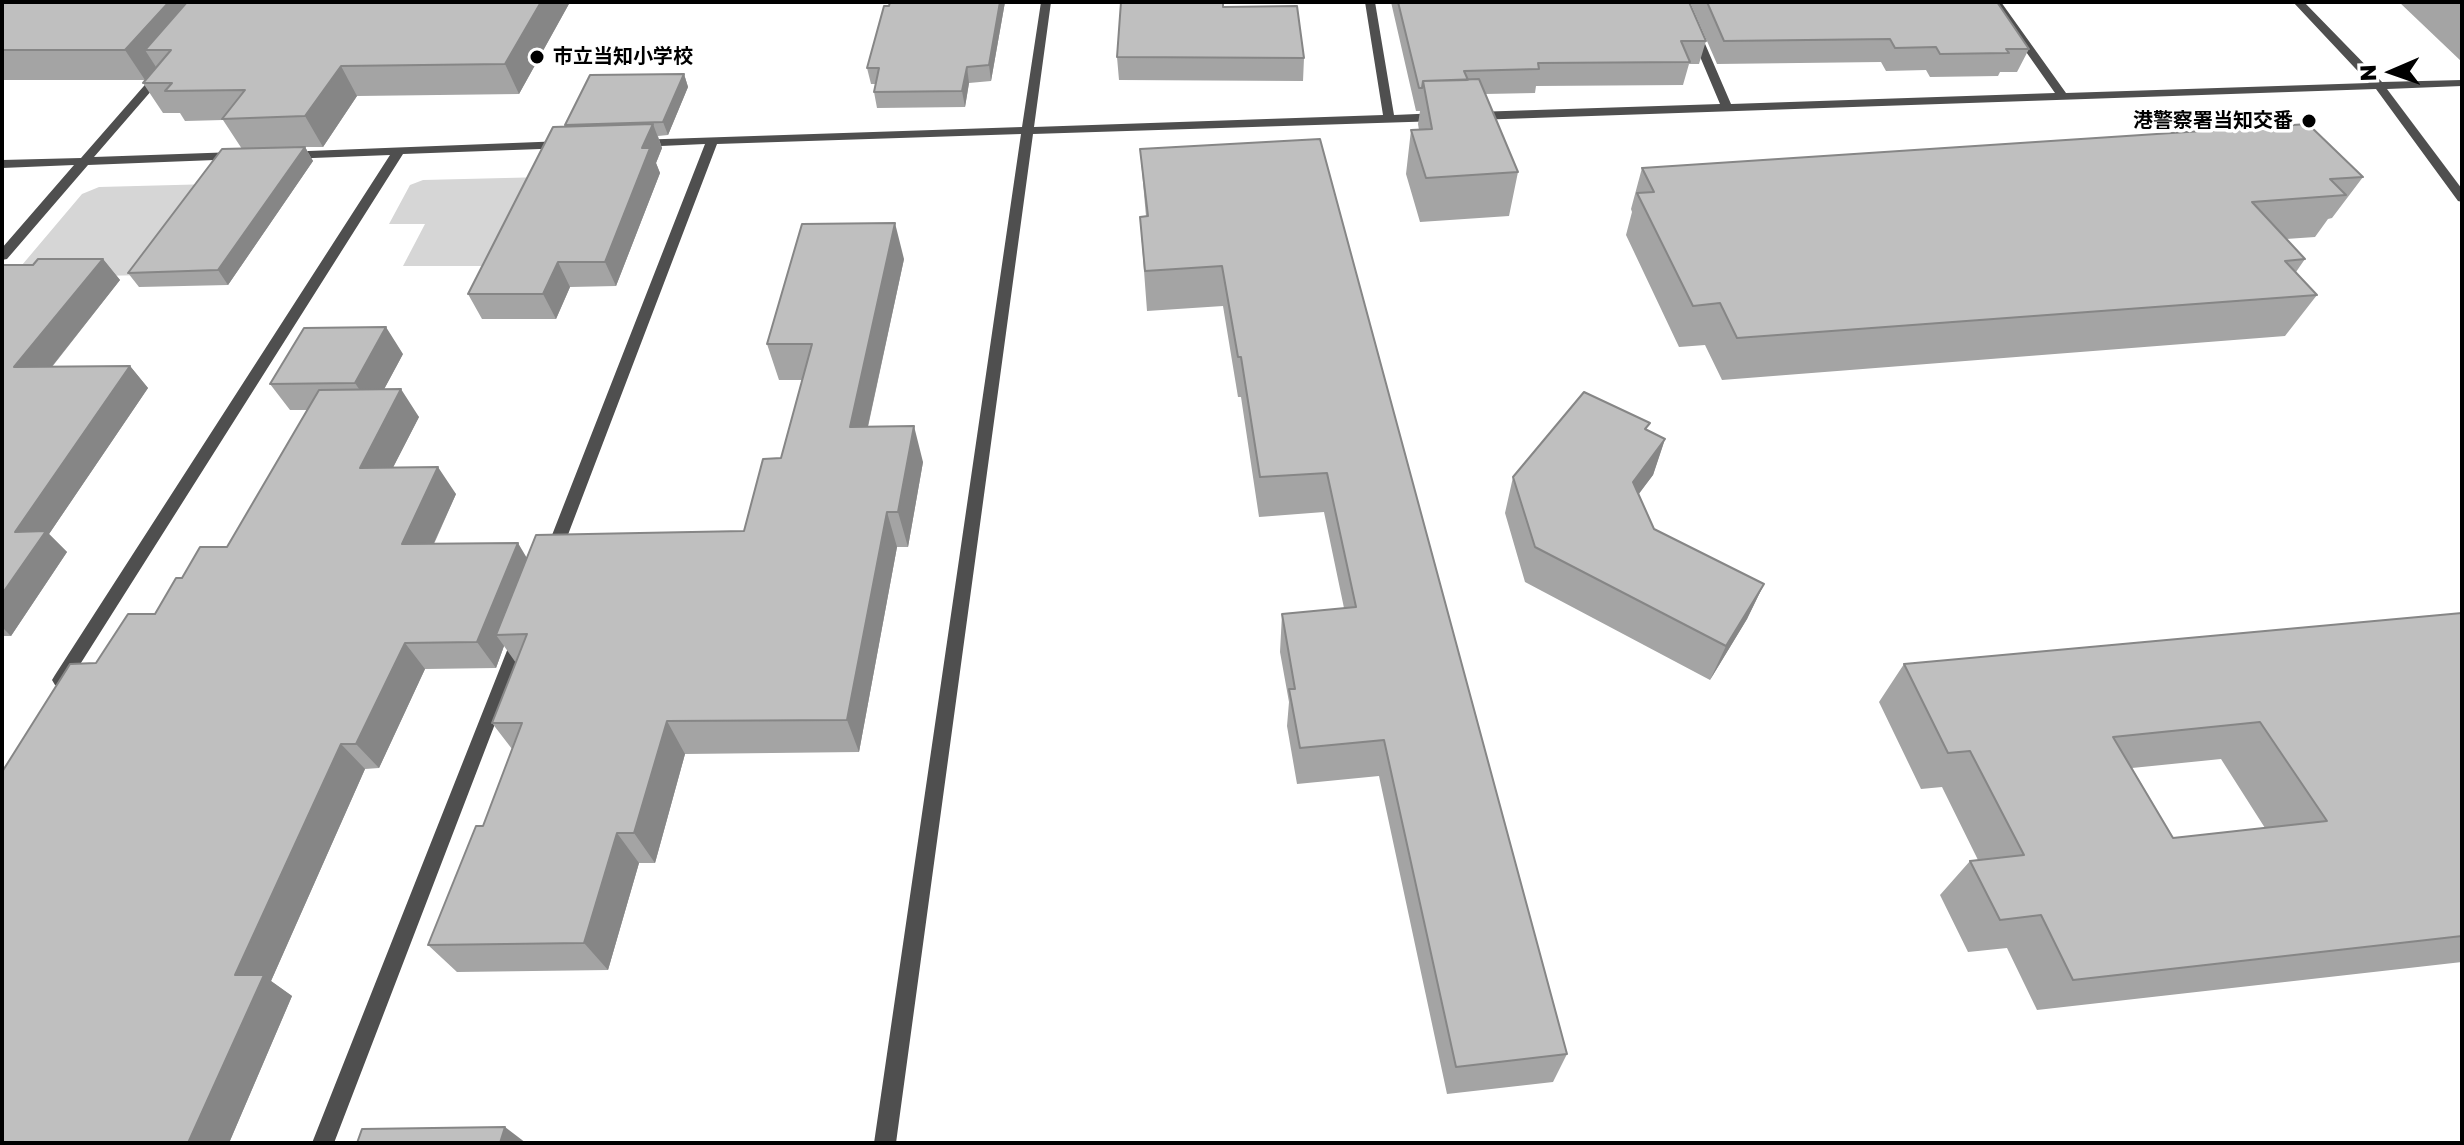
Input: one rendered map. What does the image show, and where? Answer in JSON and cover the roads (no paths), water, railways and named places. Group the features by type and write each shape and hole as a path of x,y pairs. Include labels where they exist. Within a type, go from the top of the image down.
{"street":[{"path":"885,1143 1046,2"},
{"path":"1370,2 1389,119"},
{"path":"1682,2 1727,108"},
{"path":"1996,2 2063,97"},
{"path":"2298,2 2379,86 2462,198"},
{"path":"2,256 174,59"},
{"path":"1464,116 2462,83"},
{"path":"619,144 1449,117"},
{"path":"547,568 713,140"},
{"path":"273,155 572,145"},
{"path":"53,693 399,151"},
{"path":"2,164 258,156"},
{"path":"323,1143 524,627"}],"place":[{"name":"市立当知小学校","path":"537,57"},
{"name":"港警察署当知交番","path":"2309,121"}]}
